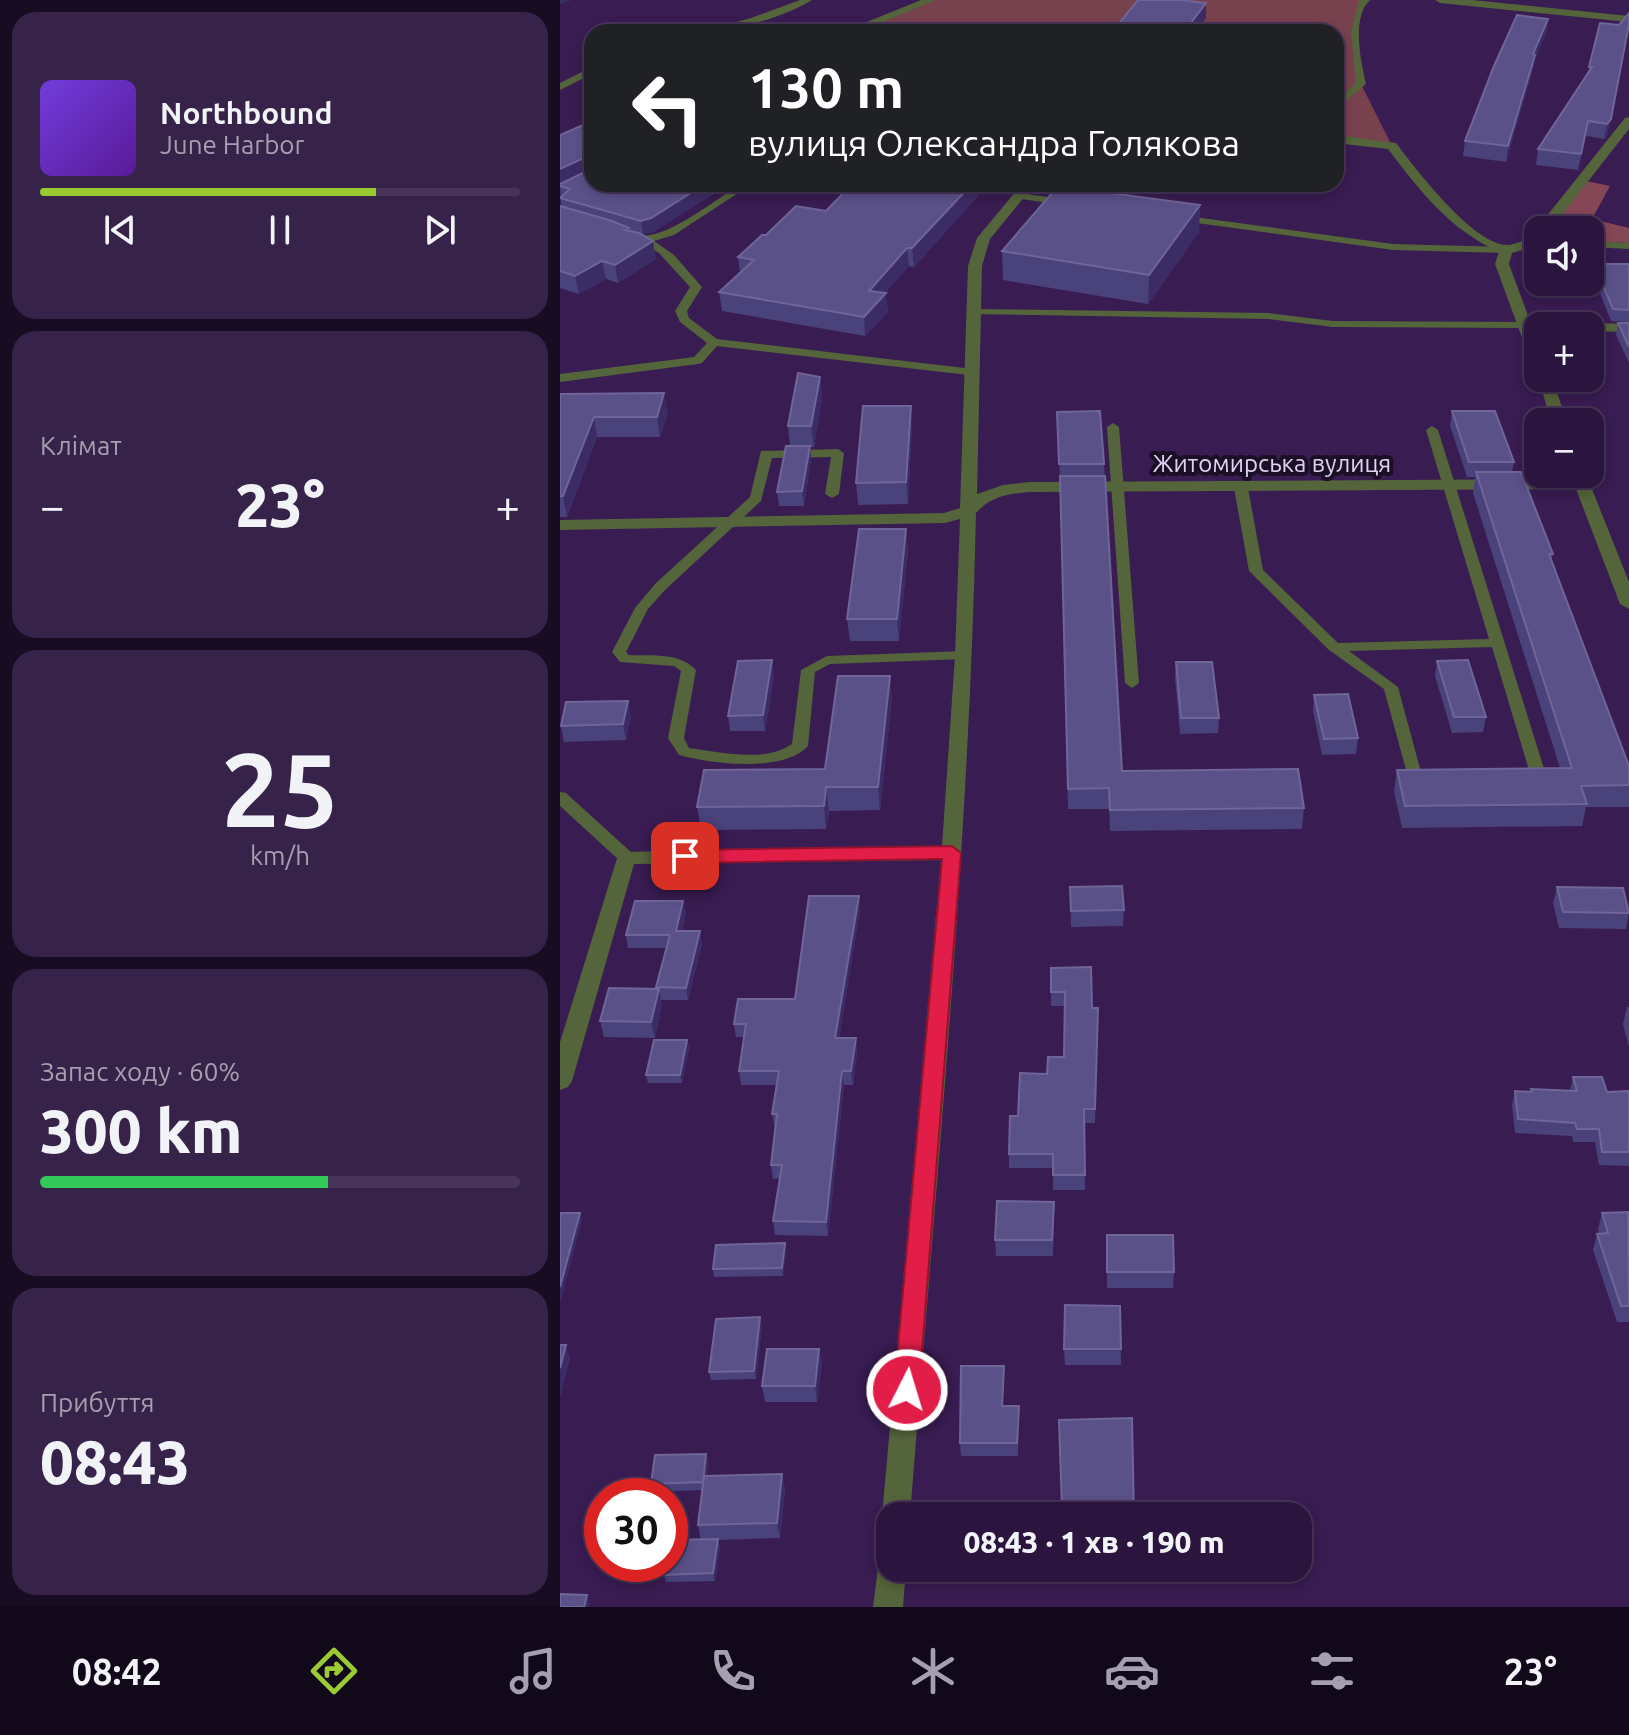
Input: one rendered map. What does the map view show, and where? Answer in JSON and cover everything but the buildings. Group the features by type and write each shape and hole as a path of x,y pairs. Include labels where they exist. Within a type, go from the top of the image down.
{"street":[{"path":"869,24 931,0"},
{"path":"1440,0 1629,19"},
{"path":"1555,216 1629,121"},
{"path":"1344,140 1392,146 1449,218 1480,240 1506,250 1524,243"},
{"path":"897,1502 952,853 970,510 975,266 984,238 1022,192"},
{"path":"1506,250 1502,264 1524,322"},
{"path":"1604,327 1629,328"},
{"name":"Житомирська вулиця","path":"560,525 945,518 970,510 981,498 1003,490 1524,482"},
{"path":"1584,488 1629,604"},
{"path":"560,1081 626,857 952,853"},
{"path":"888,1607 891,1582"}],"lane":[{"path":"737,24 808,0"},
{"path":"1344,99 1361,84 1356,52 1356,17 1362,2 1366,0"},
{"path":"560,87 584,74"},
{"path":"646,240 670,233 734,192"},
{"path":"1032,192 1081,204"},
{"path":"1159,215 1393,247 1506,250"},
{"path":"617,233 646,240 671,257 696,287 681,311 684,320 714,342 973,373"},
{"path":"1604,245 1629,246"},
{"path":"974,312 1269,316 1333,324 1524,325"},
{"path":"560,378 698,360 714,342"},
{"path":"1113,427 1132,683"},
{"path":"1432,430 1538,775 1507,776"},
{"path":"832,494 838,453 766,454 756,498 680,566 642,608 619,652 625,659 678,662 689,670 676,738 684,752 712,756 777,757 794,753 800,746 808,670 815,664 827,660 964,655"},
{"path":"1241,488 1256,571 1334,647 1391,687 1415,777 1446,777"},
{"path":"1334,647 1497,643"},
{"path":"560,797 626,857"}],"shaded area":[{"path":"931,0 1366,0 1356,17 1361,84 1392,146 1344,140 1344,24 869,24"},
{"path":"1586,181 1610,186 1594,216 1558,216"},
{"path":"1604,222 1629,228 1629,243 1604,242"}],"route":[{"path":"685,856 952,853 907,1390"}]}
